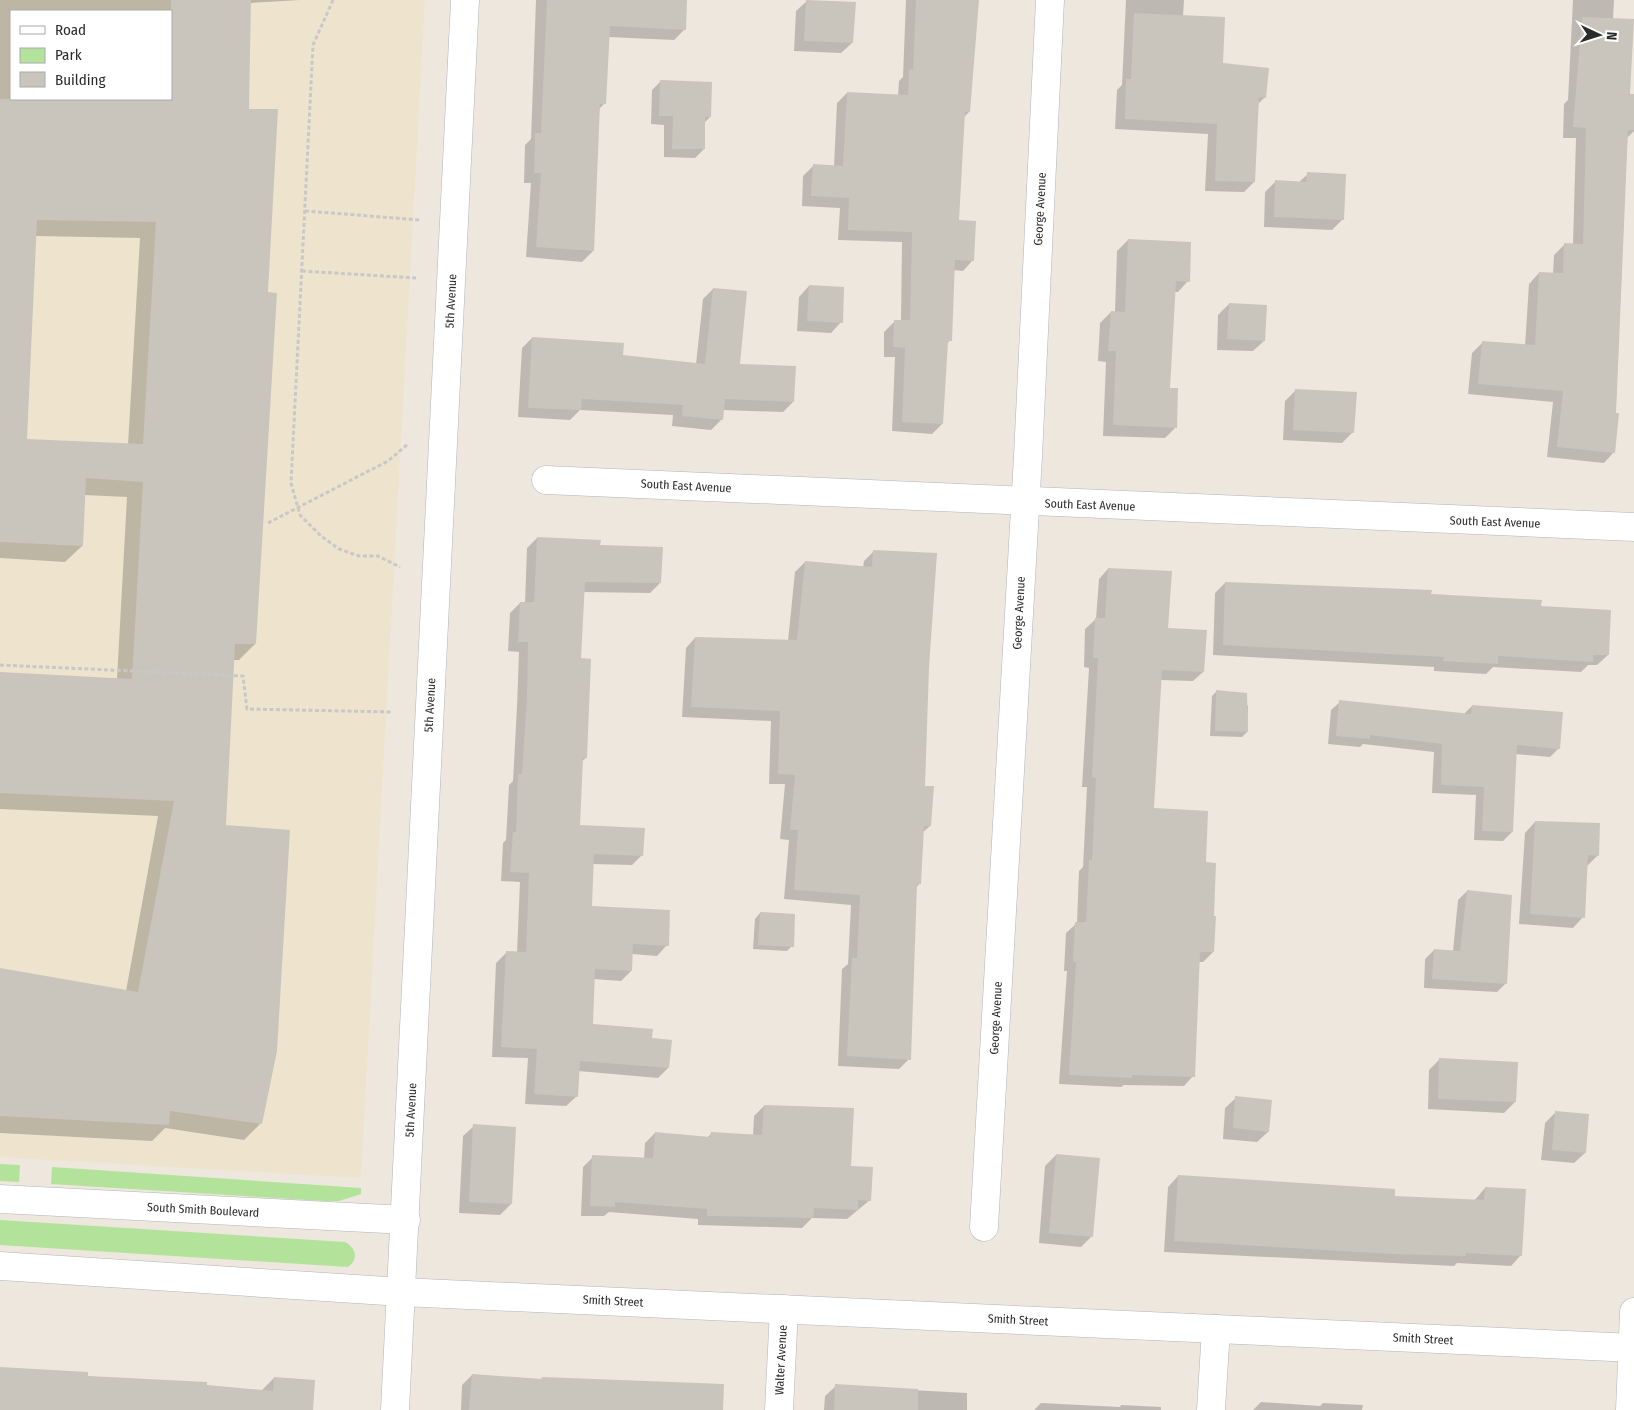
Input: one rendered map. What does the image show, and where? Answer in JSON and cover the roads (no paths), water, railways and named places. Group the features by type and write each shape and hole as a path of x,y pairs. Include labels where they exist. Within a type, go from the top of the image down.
{"street":[{"name":"5th Avenue","path":"395,1410 406,1220 465,0"},
{"name":"George Avenue","path":"984,1226 1025,502 1050,0"},
{"name":"South East Avenue","path":"546,480 1634,527"},
{"name":"South Smith Boulevard","path":"0,1199 406,1220"},
{"path":"0,1266 402,1292"},
{"name":"Smith Street","path":"402,1292 1633,1348"},
{"name":"Walter Avenue","path":"779,1410 784,1309"},
{"path":"1630,1410 1634,1312"},
{"path":"1211,1410 1216,1329"}]}
